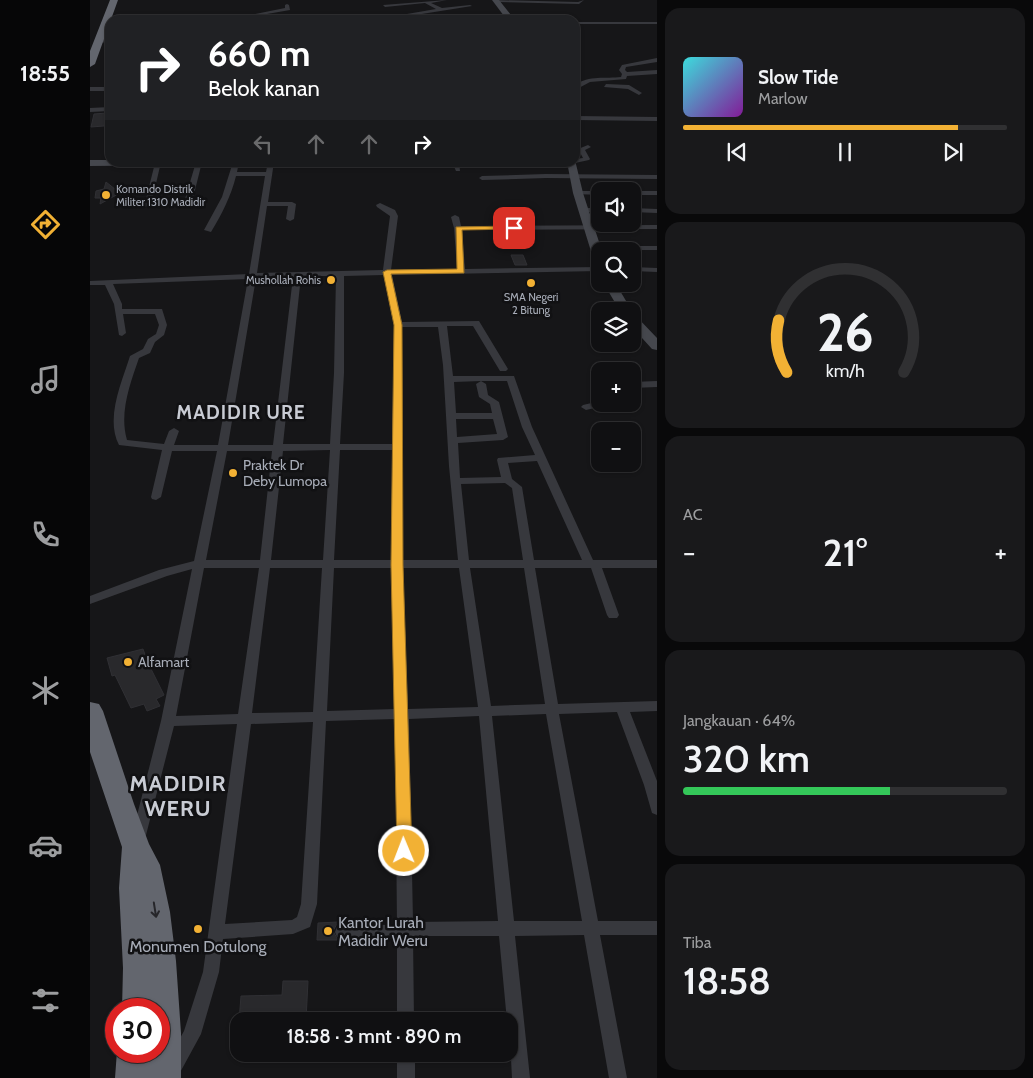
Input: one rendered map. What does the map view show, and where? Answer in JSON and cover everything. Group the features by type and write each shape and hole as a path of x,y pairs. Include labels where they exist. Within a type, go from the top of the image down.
{"highway":[{"path":"110,15 114,0"},
{"path":"90,64 92,53 105,28"},
{"path":"90,711 96,748 136,848 146,865 155,912 161,961 165,1033 165,1078"},
{"path":"136,848 132,873 133,913 138,956 138,998"},
{"path":"132,1078 133,1063"}],"street":[{"path":"385,6 424,1 452,0"},
{"path":"496,1 579,3 582,0"},
{"path":"424,1 441,10"},
{"path":"496,1 507,15"},
{"path":"255,15 281,11 289,8 287,4"},
{"path":"269,6 270,9 281,11"},
{"path":"406,15 470,6"},
{"path":"244,9 248,15"},
{"path":"212,10 213,15"},
{"path":"430,15 431,11"},
{"path":"580,22 657,23"},
{"path":"99,41 105,41"},
{"path":"625,74 622,70 624,66 657,60"},
{"path":"625,74 657,72"},
{"path":"580,84 587,81 620,79 624,78 625,74"},
{"path":"580,87 589,84 634,82 639,94"},
{"path":"90,89 105,89"},
{"path":"90,110 105,110"},
{"path":"580,118 657,119"},
{"path":"580,161 587,159 581,149 588,147"},
{"path":"90,163 105,163"},
{"path":"147,205 157,167"},
{"path":"187,206 198,167"},
{"path":"208,230 220,214 235,167"},
{"path":"136,848 168,721 222,448 270,167"},
{"path":"574,167 578,193 594,242"},
{"path":"234,174 269,174"},
{"path":"482,178 657,177"},
{"path":"578,193 591,193"},
{"path":"641,193 657,193"},
{"path":"264,204 292,204 290,219"},
{"path":"380,205 392,212 394,216 387,272 398,325 397,565 402,714 406,1012"},
{"path":"584,210 591,210"},
{"path":"641,210 657,211"},
{"path":"456,217 461,271"},
{"path":"458,228 657,227"},
{"path":"641,248 657,248"},
{"path":"90,283 251,275 591,269"},
{"path":"641,269 657,270"},
{"path":"217,932 293,927 304,922 309,904 326,564 338,373 340,273"},
{"path":"165,1078 192,1034 211,972 264,564 297,274"},
{"path":"108,282 118,304 122,333"},
{"path":"118,312 159,311 163,325 160,335 151,341 147,352 134,358 120,404 121,442 125,444 222,448 397,448"},
{"path":"442,324 449,379 452,440 464,564 485,712 521,1078"},
{"path":"398,325 476,324 503,369"},
{"path":"641,329 657,346"},
{"path":"449,379 511,378 527,427 592,564 613,615"},
{"path":"452,440 503,437 494,402 484,398 482,384"},
{"path":"641,385 657,384"},
{"path":"586,407 591,406"},
{"path":"451,416 497,416"},
{"path":"156,497 174,430"},
{"path":"507,480 502,460 542,458"},
{"path":"456,481 507,480 517,487 552,710 618,1078"},
{"path":"90,600 163,573 198,564 657,564"},
{"path":"168,721 657,706"},
{"path":"622,708 651,785 657,809"},
{"path":"343,932 657,928"},
{"path":"406,1062 406,1078"}],"building":[{"path":"105,113 104,126 91,127 94,114"},
{"path":"106,182 120,193 100,204 101,198 95,198 96,191 104,189"},
{"path":"511,255 523,255 527,265 515,265"},
{"path":"143,649 164,695 156,699 160,706 147,711 144,704 131,708 115,675 112,676 107,658"},
{"name":"Kantor Lurah Madidir Weru","path":"338,922 333,931 338,940 317,940 318,923"},
{"path":"283,981 308,981 306,1012 240,1012 241,996 282,995"}],"place":[{"name":"Komando Distrik Militer 1310 Madidir","path":"106,195"},
{"name":"Mushollah Rohis","path":"331,280"},
{"name":"SMA Negeri 2 Bitung","path":"531,283"},
{"name":"Praktek Dr Deby Lumopa","path":"233,473"},
{"name":"Alfamart","path":"128,662"},
{"name":"Monumen Dotulong","path":"198,929"},
{"name":"Kantor Lurah Madidir Weru","path":"328,931"}],"district":[{"name":"MADIDIR URE","path":"241,412"},
{"name":"MADIDIR WERU","path":"178,796"}],"route":[{"path":"404,851 397,565 398,325 387,272 461,271 458,228 514,228"}]}
